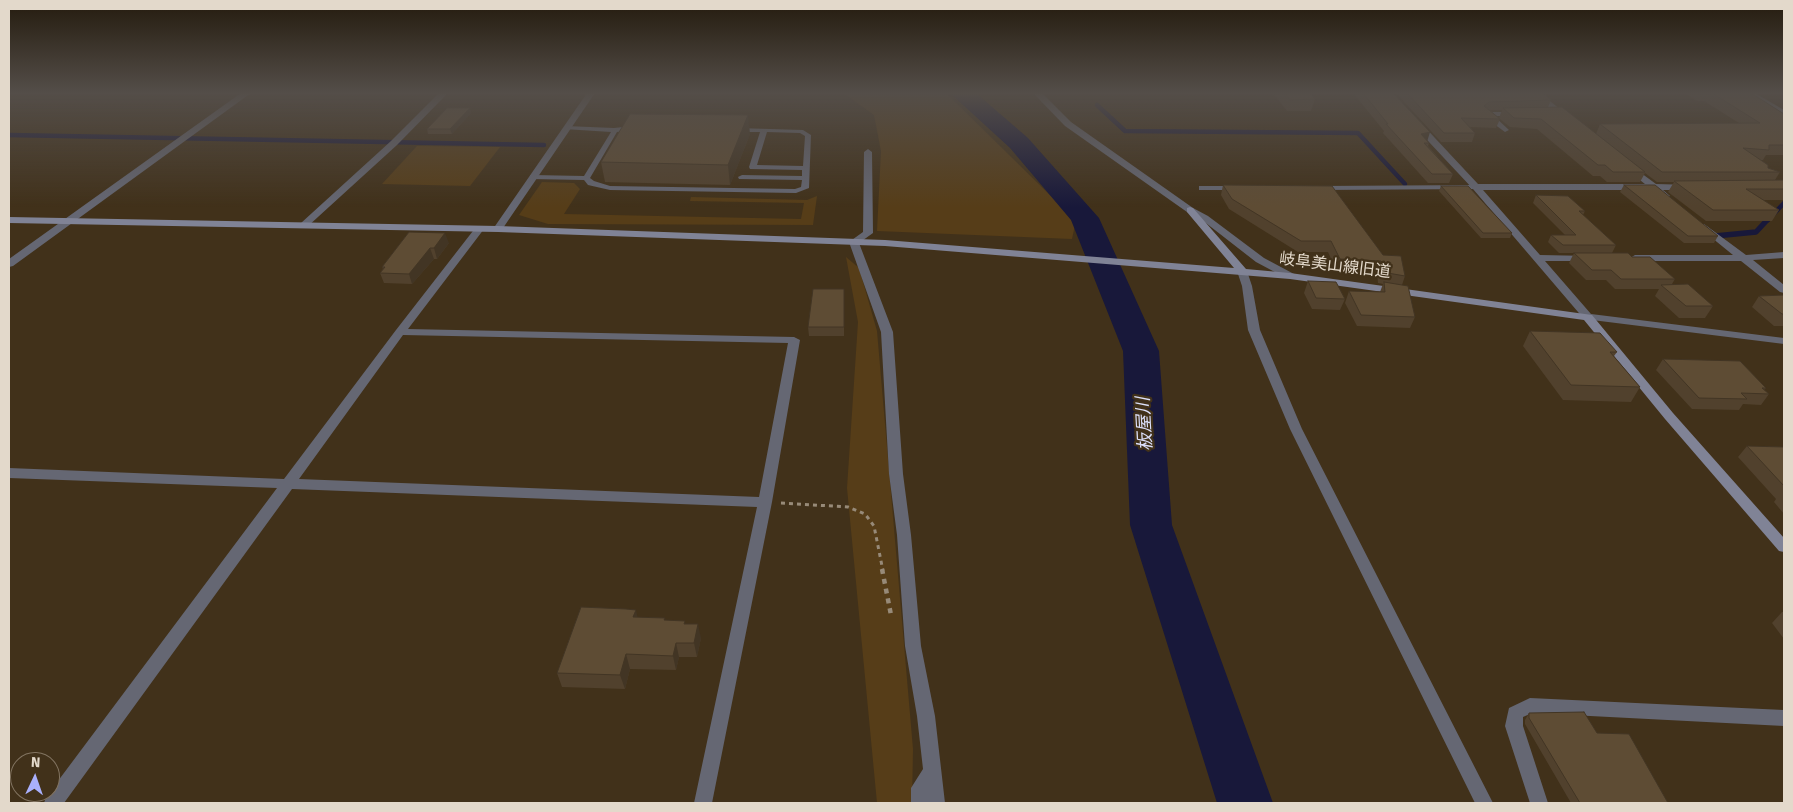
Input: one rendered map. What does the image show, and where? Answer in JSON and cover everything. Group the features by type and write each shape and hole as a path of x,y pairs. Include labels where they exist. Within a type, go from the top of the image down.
{"street":[{"path":"9,264 194,131"},
{"path":"304,225 406,131"},
{"path":"498,229 564,131"},
{"path":"1078,131 1190,210 1205,218 1260,260 1290,276"},
{"path":"1424,131 1476,187 1588,316 1669,416 1784,547"},
{"path":"868,152 868,233 854,242 887,332 896,474 904,535 913,646 926,716 931,773 936,803"},
{"path":"1623,162 1676,206"},
{"path":"1476,187 1704,187"},
{"path":"1190,210 1242,271 1247,286 1254,330 1296,429 1486,803"},
{"path":"1692,218 1784,290"},
{"name":"岐阜美山線旧道","path":"9,220 498,229 885,243 1215,268 1290,276 1784,341"},
{"path":"53,803 400,332 479,229"},
{"path":"1625,258 1743,258 1784,255"},
{"path":"1537,258 1596,258"},
{"path":"400,332 794,340 765,502 703,803"},
{"path":"9,473 290,482 765,502"},
{"path":"1539,803 1514,726 1515,713 1530,705 1784,718"},
{"path":"920,803 920,788 931,773"}],"lane":[{"path":"586,178 613,131"},
{"path":"764,131 754,167 806,168"},
{"path":"533,177 586,178 591,183 610,188 796,191 806,188 808,135 797,131"},
{"path":"742,177 805,178"},
{"path":"1311,188 1476,187"},
{"path":"1202,188 1242,188"}],"path":[{"path":"765,502 848,507 865,514 874,526 891,618"}],"shaded area":[{"path":"877,131 985,131 1061,206 1075,225 1072,239 877,231 881,151"},
{"path":"417,146 500,147 470,186 382,184"},
{"path":"542,182 574,183 580,189 564,214 801,219 804,203 690,201 691,197 807,200 817,196 813,225 548,224 519,215"},
{"path":"846,257 859,268 877,331 913,749 912,803 877,803 847,488 858,322"}],"building":[{"path":"620,131 742,131 728,165 601,162"},
{"path":"1392,131 1430,132 1421,134 1429,143 1424,143 1453,174 1432,174"},
{"path":"1442,131 1473,131 1475,133 1444,133"},
{"path":"1556,131 1593,131 1645,172 1613,172 1605,165 1598,165"},
{"path":"1609,131 1784,131 1784,145 1769,145 1769,150 1743,148 1768,165 1768,168 1780,172 1662,172"},
{"path":"1784,180 1784,189 1746,189 1779,210 1713,210 1674,181"},
{"path":"1223,185 1332,186 1383,255 1401,256 1405,276 1382,272 1381,261 1340,259 1331,241 1301,241 1232,199"},
{"path":"1624,185 1655,185 1718,236 1688,236"},
{"path":"1441,186 1468,186 1512,233 1483,233"},
{"path":"1536,195 1568,196 1585,211 1579,211 1616,245 1563,245 1551,235 1576,235"},
{"path":"409,232 445,233 434,248 430,248 409,274 380,273 385,267 382,267"},
{"path":"1574,253 1628,253 1632,257 1650,257 1675,279 1621,279 1611,270 1592,270"},
{"path":"1308,281 1336,282 1345,299 1316,298"},
{"path":"1384,282 1408,286 1415,317 1361,315 1349,291 1385,292"},
{"path":"1688,284 1713,306 1686,306 1661,285"},
{"path":"813,289 844,289 844,327 808,327"},
{"path":"1784,295 1784,314 1759,296"},
{"path":"1530,331 1600,333 1617,352 1610,352 1640,387 1571,385"},
{"path":"1663,359 1740,361 1766,388 1762,388 1769,394 1741,393 1747,399 1699,398"},
{"path":"1747,446 1784,447 1784,486"},
{"path":"581,607 636,610 633,617 665,618 664,620 685,621 684,624 698,624 694,643 676,643 673,656 626,654 620,675 557,673"},
{"path":"1584,712 1597,733 1629,734 1668,803 1580,803 1529,718 1529,713"}],"waterway":[{"name":"板屋川","path":"1005,131 1019,143 1085,218 1141,351 1151,525 1245,803"},
{"path":"1125,131 1358,133 1405,184"},
{"path":"9,135 544,145"},
{"path":"1768,220 1784,203"},
{"path":"1715,236 1756,232 1769,218"}]}
